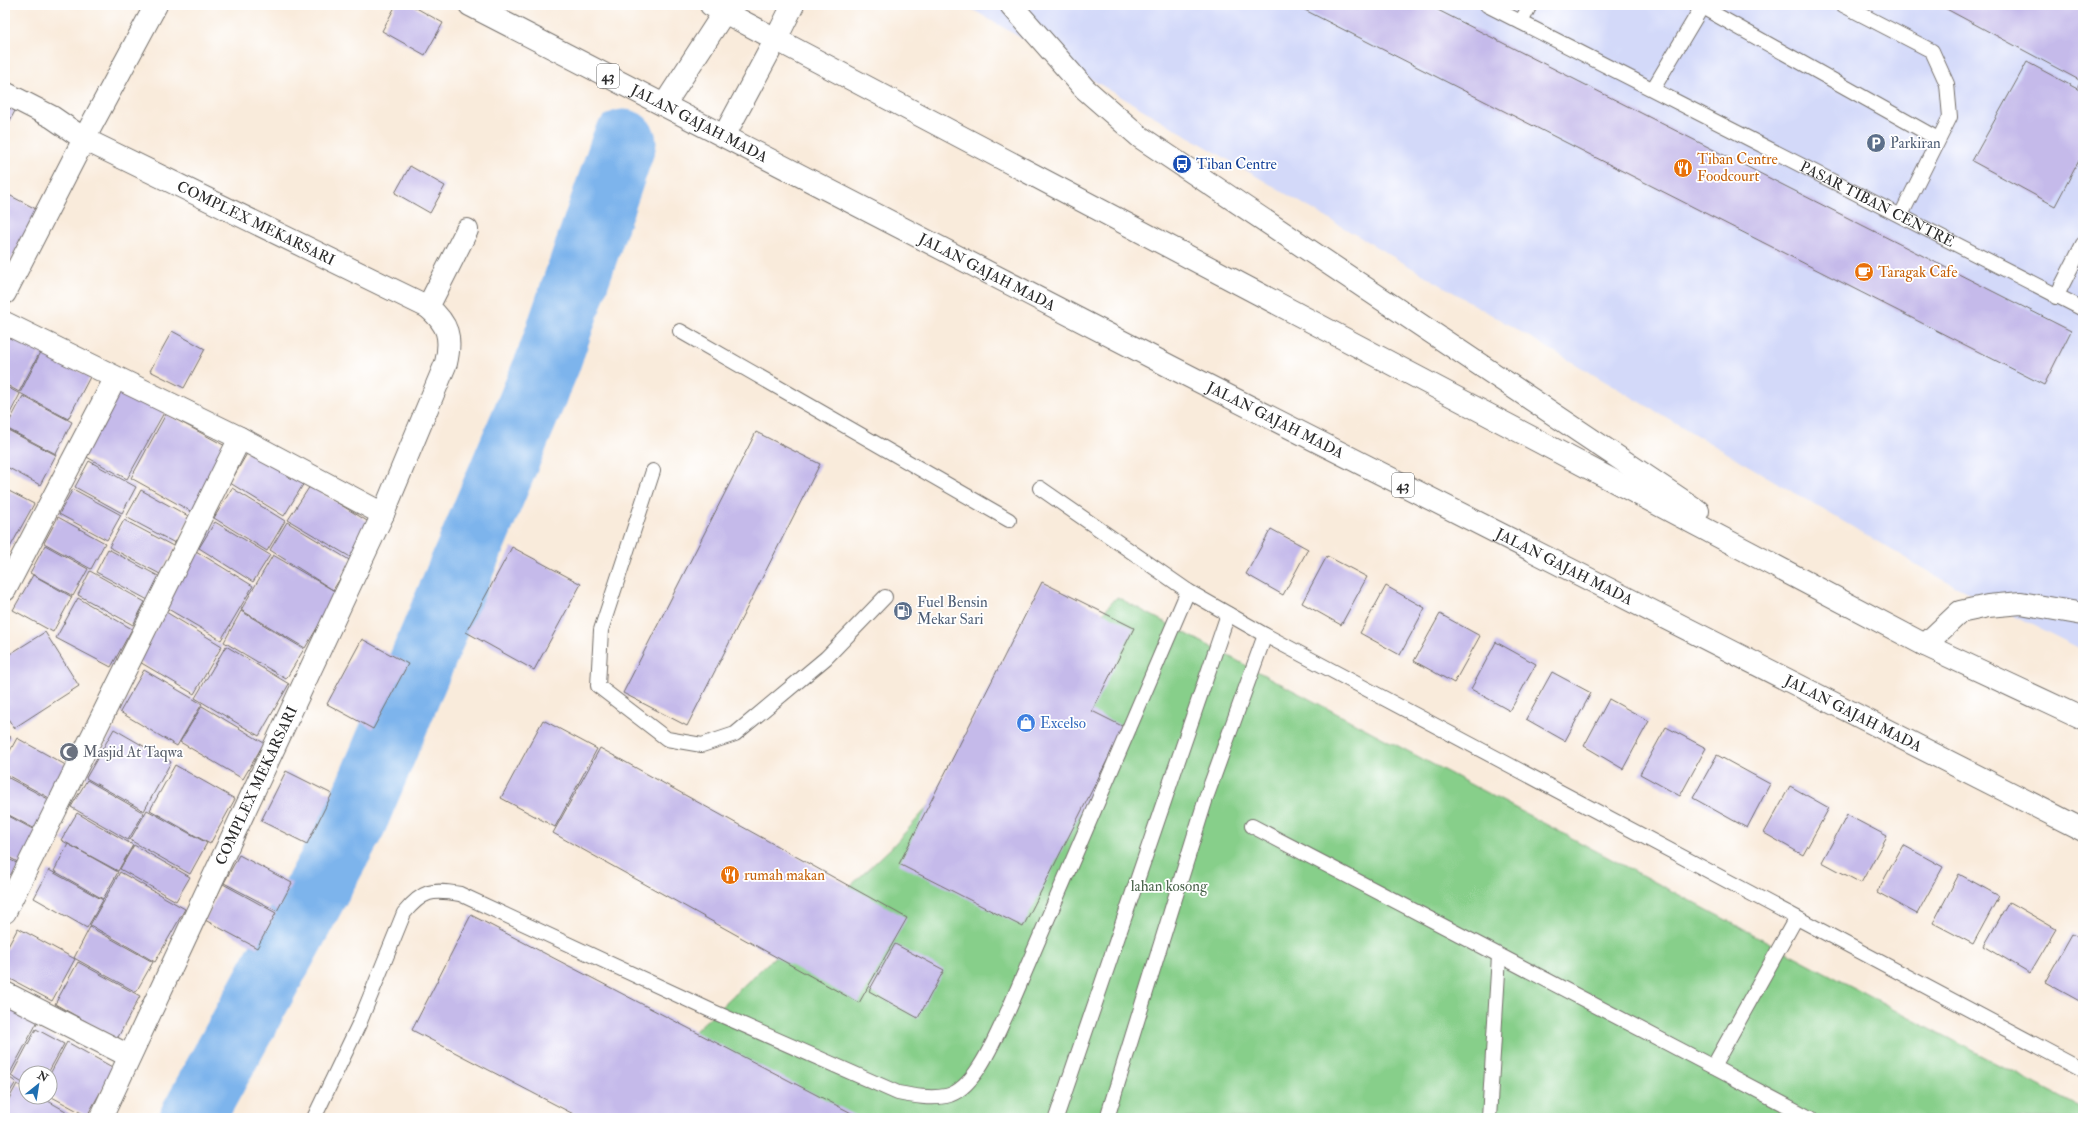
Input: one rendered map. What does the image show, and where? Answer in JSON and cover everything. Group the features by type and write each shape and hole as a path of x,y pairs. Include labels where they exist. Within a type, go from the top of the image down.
{"main road":[{"path":"5,293 84,139 156,5"},
{"name":"JALAN GAJAH MADA","path":"470,5 1166,364 2083,830"},
{"path":"724,136 793,5"},
{"path":"1011,5 1085,89 1140,137 1795,577"},
{"path":"664,105 721,7 776,39 1925,645 2083,719"},
{"name":"COMPLEX MEKARSARI","path":"5,93 52,117 84,139 428,307 440,318 449,334 449,352 382,514 100,1118"},
{"path":"428,307 467,230"},
{"path":"5,324 115,379 240,438 382,514"},
{"path":"5,590 115,379"},
{"path":"5,912 240,438"},
{"path":"1925,645 1960,612 1988,606 2022,603 2073,612 2083,622"},
{"path":"5,993 129,1056"}],"lane":[{"name":"PASAR TIBAN CENTRE","path":"1487,5 1900,215 2056,297 2083,309"},
{"path":"1521,22 1530,5"},
{"path":"1843,5 1932,51 1947,84 1950,117 1900,215"},
{"path":"1653,89 1703,6 1938,139"},
{"path":"2056,297 2083,244"},
{"path":"680,331 1009,520"},
{"path":"653,472 601,630 598,686 667,739 702,745 735,734 826,658 885,597"},
{"path":"1040,488 1188,591 1265,635 2083,1070"},
{"path":"314,1118 359,1024 404,913 415,900 426,892 442,891 460,894 706,1008 898,1093 925,1098 948,1096 966,1086 978,1069 1009,1009 1188,591"},
{"path":"1056,1118 1228,614"},
{"path":"1107,1118 1206,795 1265,635"},
{"path":"1252,826 1810,1118"},
{"path":"1713,1067 1796,918"},
{"path":"1489,1118 1499,956"}],"shaded area":[{"path":"965,5 2083,5 2083,650 1941,579"}],"green space":[{"name":"lahan kosong","path":"1117,597 2083,1109 2083,1118 602,1118 891,848"}],"building":[{"path":"396,5 411,5 443,23 425,55 382,31"},
{"name":"Tiban Centre Foodcourt","path":"1295,5 1428,5 2071,331 2044,385"},
{"path":"1939,5 2083,5 2083,90 2078,87 2081,81"},
{"path":"2027,62 2083,92 2083,153 2055,206 1972,161"},
{"path":"5,103 16,109 5,130"},
{"path":"410,166 445,186 430,213 395,193"},
{"path":"5,193 38,210 5,271"},
{"path":"172,331 205,349 184,388 150,371"},
{"path":"5,334 40,352 19,392 5,384"},
{"path":"41,352 90,377 68,419 20,393"},
{"path":"122,385 166,409 127,479 83,455"},
{"path":"5,386 20,394 5,423"},
{"path":"23,396 72,422 56,454 6,428"},
{"path":"166,414 229,448 194,513 131,478"},
{"path":"6,429 56,455 40,485 5,466"},
{"path":"756,432 820,464 687,726 623,693"},
{"path":"249,450 304,483 284,516 230,483"},
{"path":"89,461 136,487 122,513 75,487"},
{"path":"310,486 372,524 352,558 288,520"},
{"path":"232,488 285,521 267,551 214,518"},
{"path":"5,489 34,504 8,551 5,550"},
{"path":"73,489 121,515 107,540 59,514"},
{"path":"141,490 190,517 175,543 126,517"},
{"path":"58,517 105,543 91,569 44,543"},
{"path":"124,520 175,547 160,574 109,547"},
{"path":"215,522 270,555 253,582 199,548"},
{"path":"287,522 351,561 333,590 270,550"},
{"path":"1271,529 1308,549 1283,595 1246,574"},
{"path":"45,545 88,569 73,596 30,573"},
{"path":"512,547 581,584 534,670 466,632"},
{"path":"108,549 160,577 148,600 96,572"},
{"path":"196,551 253,586 221,640 163,606"},
{"path":"273,555 338,593 305,648 241,610"},
{"path":"1327,556 1367,577 1341,625 1302,603"},
{"path":"90,571 145,602 133,625 78,595"},
{"path":"33,575 72,597 53,632 13,610"},
{"path":"1042,582 1134,628 1092,711 1124,727 1023,927 899,864"},
{"path":"1386,586 1425,608 1400,655 1360,633"},
{"path":"78,598 132,629 111,667 56,638"},
{"path":"241,611 304,649 286,679 224,642"},
{"path":"166,612 222,646 194,694 138,661"},
{"path":"1440,614 1480,636 1454,683 1414,661"},
{"path":"45,632 79,686 14,728 5,714 5,657"},
{"path":"362,639 408,664 373,729 327,704"},
{"path":"1496,642 1536,664 1510,711 1471,689"},
{"path":"226,646 289,684 259,736 195,698"},
{"path":"144,670 202,704 177,746 120,712"},
{"path":"1552,672 1591,693 1565,741 1526,719"},
{"path":"1609,699 1649,721 1623,769 1584,746"},
{"path":"202,706 264,743 243,779 180,742"},
{"path":"543,720 597,749 555,827 501,798"},
{"path":"1666,727 1706,748 1680,796 1640,774"},
{"path":"114,729 171,762 144,811 86,778"},
{"path":"5,734 11,737 5,748"},
{"path":"17,738 71,768 53,800 5,774 5,760"},
{"name":"rumah makan","path":"600,748 907,918 859,1003 553,833"},
{"path":"1717,755 1770,784 1747,828 1693,798"},
{"path":"175,765 235,799 210,844 150,810"},
{"path":"286,771 332,794 307,844 261,821"},
{"path":"5,776 52,801 37,830 5,813"},
{"path":"87,780 144,813 128,840 71,807"},
{"path":"1790,786 1829,808 1803,855 1764,833"},
{"path":"147,810 207,843 190,874 130,840"},
{"path":"77,813 133,845 118,871 61,840"},
{"path":"5,814 40,833 23,865 5,855"},
{"path":"1847,815 1887,836 1861,883 1822,862"},
{"path":"68,844 118,872 103,899 54,871"},
{"path":"134,845 190,877 176,901 120,869"},
{"path":"1903,845 1943,867 1917,914 1877,892"},
{"path":"239,855 292,883 277,911 224,883"},
{"path":"5,857 22,866 5,888"},
{"path":"49,870 103,900 87,928 34,898"},
{"path":"120,872 185,909 155,962 90,925"},
{"path":"1959,874 1999,896 1973,944 1933,923"},
{"path":"223,884 276,913 257,948 205,920"},
{"path":"2009,902 2056,929 2030,973 1984,946"},
{"path":"471,915 861,1118 581,1118 412,1030"},
{"path":"90,927 153,962 136,992 74,958"},
{"path":"18,928 75,959 52,1001 5,976 5,952"},
{"path":"2072,934 2083,940 2083,1003 2045,982"},
{"path":"895,944 944,970 918,1018 869,991"},
{"path":"78,962 140,996 117,1039 55,1004"},
{"path":"6,1003 38,1021 10,1073 5,1070"},
{"path":"36,1029 64,1044 52,1065 18,1065 18,1080 11,1076"},
{"path":"67,1042 114,1068 87,1116 58,1100 58,1065 55,1065"},
{"path":"5,1075 16,1082 5,1100"},
{"path":"17,1084 18,1105 55,1105 78,1118 5,1118 5,1106"}],"waterway":[{"path":"192,1118 355,820 548,362 624,142"}],"place":[{"name":"Parkiran","path":"1876,143"},
{"name":"Tiban Centre","path":"1182,164"},
{"name":"Tiban Centre Foodcourt","path":"1683,168"},
{"name":"Taragak Cafe","path":"1864,272"},
{"name":"Fuel Bensin Mekar Sari","path":"903,611"},
{"name":"Excelso","path":"1026,723"},
{"name":"Masjid At Taqwa","path":"69,752"},
{"name":"rumah makan","path":"730,875"}]}
